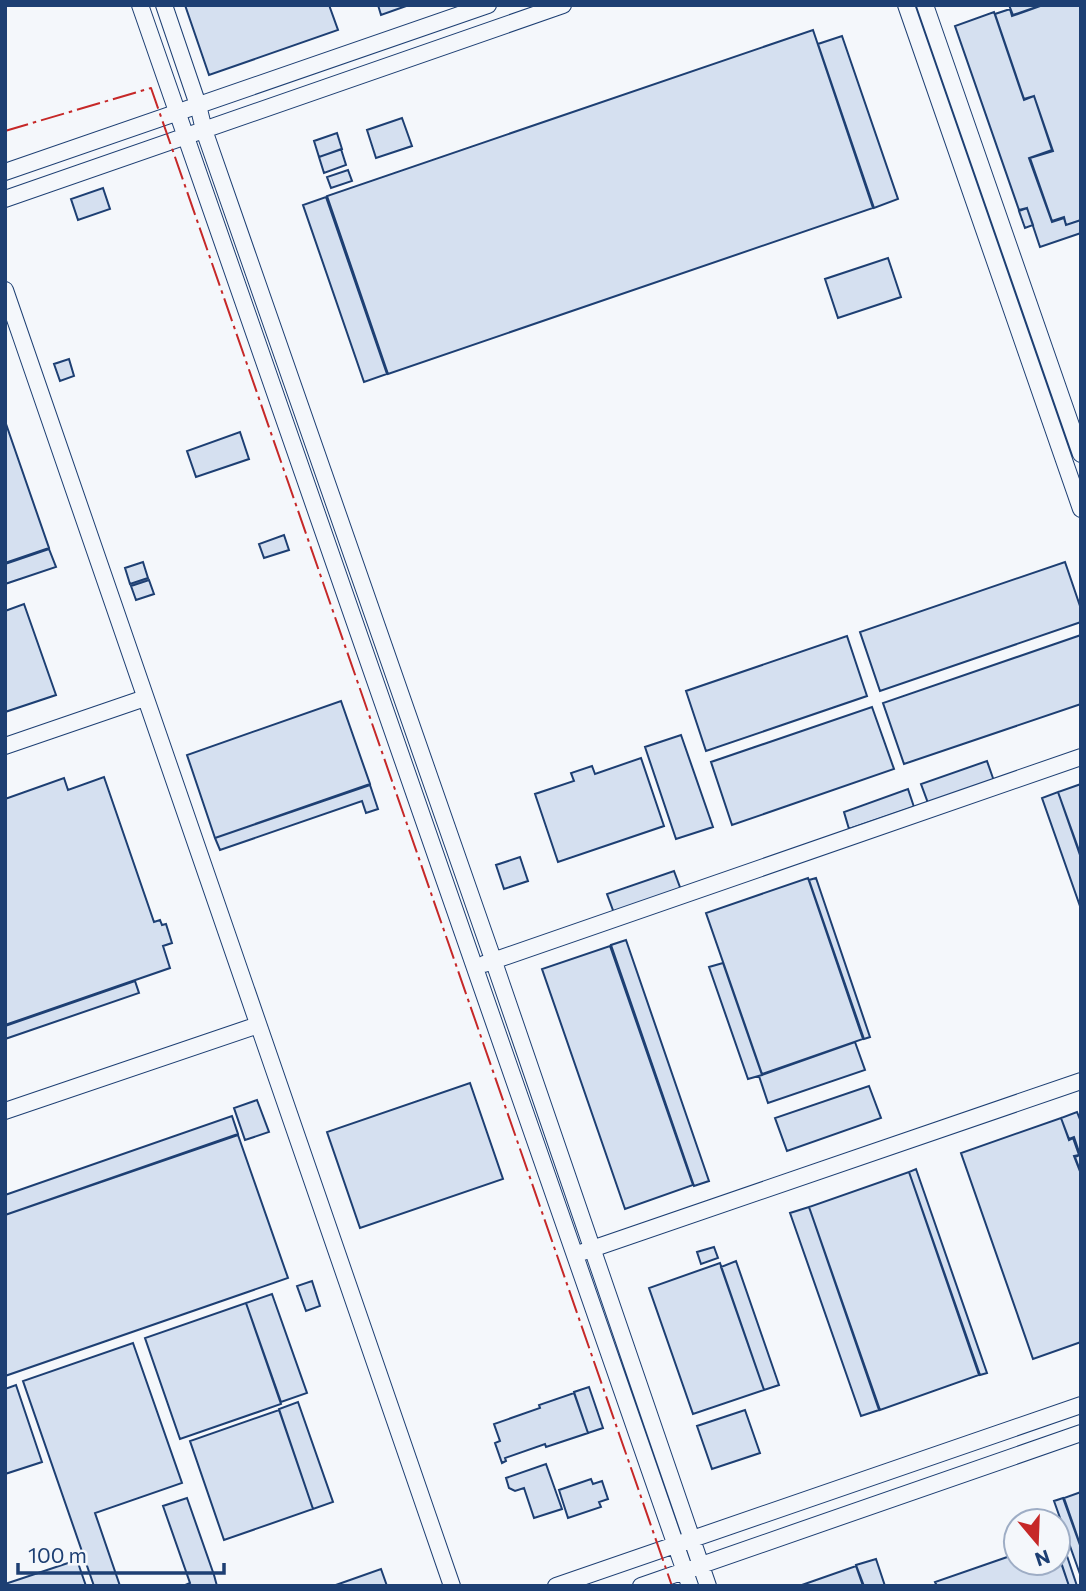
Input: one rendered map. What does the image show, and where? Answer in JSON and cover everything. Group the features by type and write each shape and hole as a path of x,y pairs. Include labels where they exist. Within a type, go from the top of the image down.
{"street":[{"path":"140,5 687,1578"},
{"path":"164,5 204,130 708,1586"},
{"path":"5,172 488,5"},
{"path":"5,199 563,5"},
{"path":"906,5 1081,509"},
{"path":"925,5 1081,454"},
{"path":"5,290 452,1586"},
{"path":"5,746 145,698"},
{"path":"475,968 1081,758"},
{"path":"5,1111 258,1025"},
{"path":"575,1255 1081,1081"},
{"path":"556,1586 1081,1405"},
{"path":"642,1586 687,1578 701,1565 1081,1433"}],"building":[{"path":"185,5 329,5 338,30 209,75"},
{"path":"378,5 409,5 381,15"},
{"path":"1009,5 1042,5 1013,15"},
{"path":"1043,5 1081,5 1081,220 1066,225 1064,217 1052,221 1030,158 1053,151 1034,96 1024,99 995,14 1010,9 1012,16"},
{"path":"994,12 1024,100 1034,96 1052,150 1029,158 1052,222 1064,218 1066,225 1081,220 1081,233 1040,247 1027,208 1019,210 955,26"},
{"path":"813,30 873,208 388,374 327,196"},
{"path":"842,36 898,199 874,208 818,44"},
{"path":"402,118 412,146 376,158 367,130"},
{"path":"337,133 342,149 319,157 314,141"},
{"path":"341,149 346,165 324,173 319,157"},
{"path":"348,170 352,181 331,188 327,177"},
{"path":"103,188 110,209 78,220 71,199"},
{"path":"326,197 387,374 364,382 303,205"},
{"path":"1027,208 1033,225 1025,228 1019,211"},
{"path":"888,258 901,297 838,318 825,279"},
{"path":"69,359 74,376 60,381 54,364"},
{"path":"5,421 49,548 5,563"},
{"path":"240,432 249,459 196,477 187,451"},
{"path":"284,535 289,550 264,558 259,544"},
{"path":"49,549 56,567 5,584 5,564"},
{"path":"143,562 148,578 130,584 125,568"},
{"path":"1065,562 1081,609 1081,622 880,691 860,632"},
{"path":"149,580 154,594 136,600 131,586"},
{"path":"24,604 56,695 5,712 5,611"},
{"path":"1081,635 1081,704 904,764 883,703"},
{"path":"847,636 867,696 706,751 686,691"},
{"path":"341,701 370,784 215,838 187,755"},
{"path":"872,707 894,769 732,825 711,762"},
{"path":"681,735 713,827 676,839 645,747"},
{"path":"641,758 664,826 558,862 535,794 574,781 571,773 592,766 595,774"},
{"path":"987,761 994,781 928,803 921,784"},
{"path":"104,777 154,922 160,920 162,925 166,924 172,943 163,946 170,968 5,1025 5,799 64,778 68,790"},
{"path":"1081,784 1081,856 1058,792"},
{"path":"370,785 378,809 366,813 362,801 220,850 215,838"},
{"path":"908,789 914,807 849,829 844,812"},
{"path":"1058,792 1081,858 1081,909 1042,798"},
{"path":"520,857 528,881 504,889 496,865"},
{"path":"674,871 681,890 614,913 607,894"},
{"path":"808,878 863,1039 762,1074 706,913"},
{"path":"816,878 870,1037 864,1039 809,880"},
{"path":"626,940 709,1181 694,1186 611,945"},
{"path":"610,946 693,1185 625,1209 542,969"},
{"path":"723,963 762,1075 748,1079 709,967"},
{"path":"135,981 139,993 5,1039 5,1026"},
{"path":"855,1042 865,1070 768,1103 759,1076"},
{"path":"470,1083 503,1179 360,1228 327,1132"},
{"path":"869,1086 881,1118 787,1151 775,1118"},
{"path":"257,1100 269,1132 245,1140 234,1108"},
{"path":"1077,1112 1081,1122 1081,1173 1075,1157 1080,1155 1074,1137 1069,1139 1061,1118"},
{"path":"232,1116 238,1134 5,1215 5,1195"},
{"path":"1061,1118 1069,1140 1073,1138 1079,1155 1074,1156 1081,1174 1081,1342 1033,1359 961,1153"},
{"path":"238,1135 288,1278 5,1376 5,1215"},
{"path":"916,1169 987,1373 980,1375 909,1172"},
{"path":"909,1172 979,1375 880,1410 809,1207"},
{"path":"809,1207 879,1410 861,1416 790,1213"},
{"path":"714,1247 718,1258 701,1264 697,1252"},
{"path":"736,1261 779,1385 764,1390 721,1267"},
{"path":"720,1263 764,1390 693,1414 649,1288"},
{"path":"312,1281 320,1306 306,1311 297,1286"},
{"path":"272,1294 307,1393 281,1402 246,1303"},
{"path":"246,1303 281,1404 180,1439 145,1338"},
{"path":"133,1343 182,1483 95,1513 120,1586 94,1586 23,1381"},
{"path":"16,1385 42,1462 5,1474 5,1389"},
{"path":"589,1387 603,1428 588,1433 574,1392"},
{"path":"574,1393 588,1433 546,1447 545,1444 505,1458 506,1461 502,1463 495,1443 500,1441 494,1424"},
{"path":"298,1402 333,1502 313,1509 279,1409"},
{"path":"279,1410 313,1509 224,1540 190,1441"},
{"path":"745,1410 760,1453 712,1469 697,1426"},
{"path":"546,1464 562,1509 534,1518 524,1488 515,1491 509,1488 506,1478"},
{"path":"591,1479 593,1484 602,1481 608,1499 599,1502 601,1507 568,1518 559,1490"},
{"path":"1081,1492 1081,1547 1072,1521 1072,1507 1067,1507 1064,1498"},
{"path":"187,1498 217,1586 183,1586 190,1583 163,1506"},
{"path":"1063,1498 1066,1507 1056,1507 1054,1501"},
{"path":"1072,1523 1081,1548 1081,1577 1072,1552"},
{"path":"876,1559 885,1586 864,1586 856,1565"},
{"path":"1002,1559 1002,1577 1066,1577 1069,1586 937,1586 935,1582"},
{"path":"77,1560 86,1586 5,1586 5,1584"},
{"path":"856,1566 863,1586 799,1586"},
{"path":"381,1569 387,1586 333,1586"},
{"path":"1072,1571 1077,1586 1069,1586 1066,1577 1072,1577"}],"power":[{"path":"5,131 151,88 672,1586"}]}
